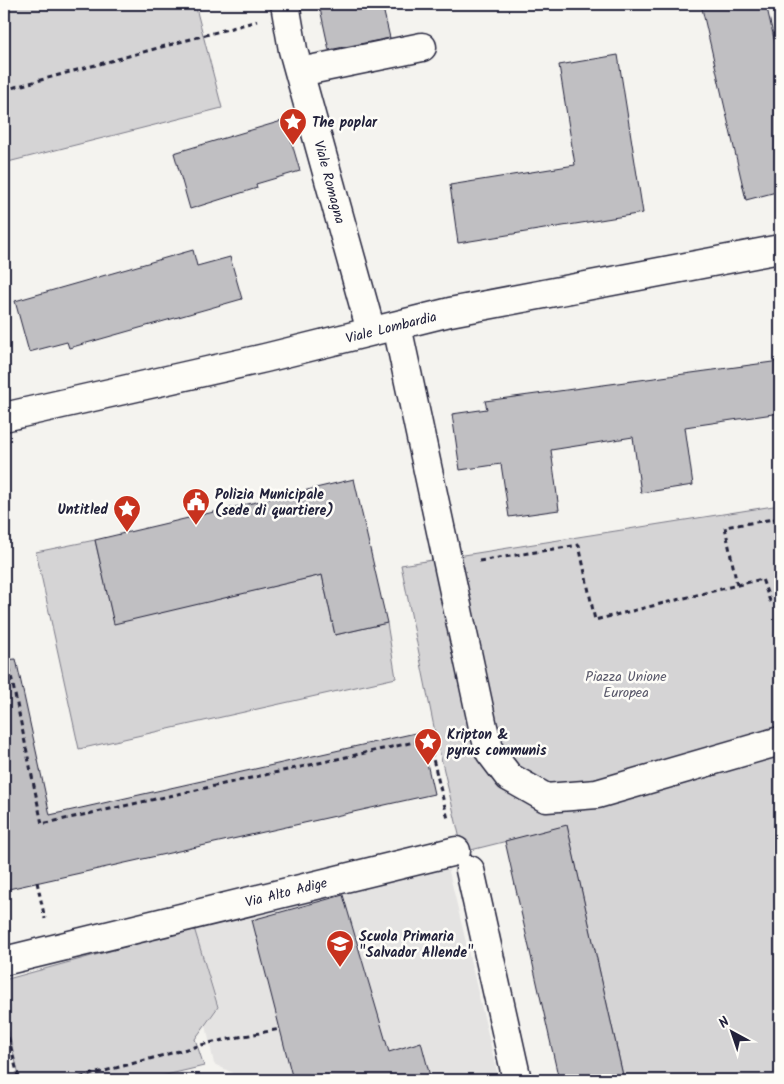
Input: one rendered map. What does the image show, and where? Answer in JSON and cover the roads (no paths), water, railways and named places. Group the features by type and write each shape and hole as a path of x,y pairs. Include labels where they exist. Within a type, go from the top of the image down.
{"street":[{"name":"Viale Romagna","path":"286,8 300,72 384,328 440,533 490,752 509,778 546,798 597,794 780,741"},
{"path":"300,72 422,47"},
{"name":"Viale Lombardia","path":"4,417 265,358 450,312 780,248"},
{"name":"Via Alto Adige","path":"4,961 52,948 463,860 517,1080"}],"place":[{"name":"The poplar","path":"293,146"},
{"name":"Polizia Municipale (sede di quartiere)","path":"196,526"},
{"name":"Untitled","path":"127,533"},
{"name":"Kripton & pyrus communis","path":"428,766"},
{"name":"Scuola Primaria \"Salvador Allende\"","path":"340,968"}],"park label":[{"name":"Piazza Unione Europea","path":"626,684"}]}
